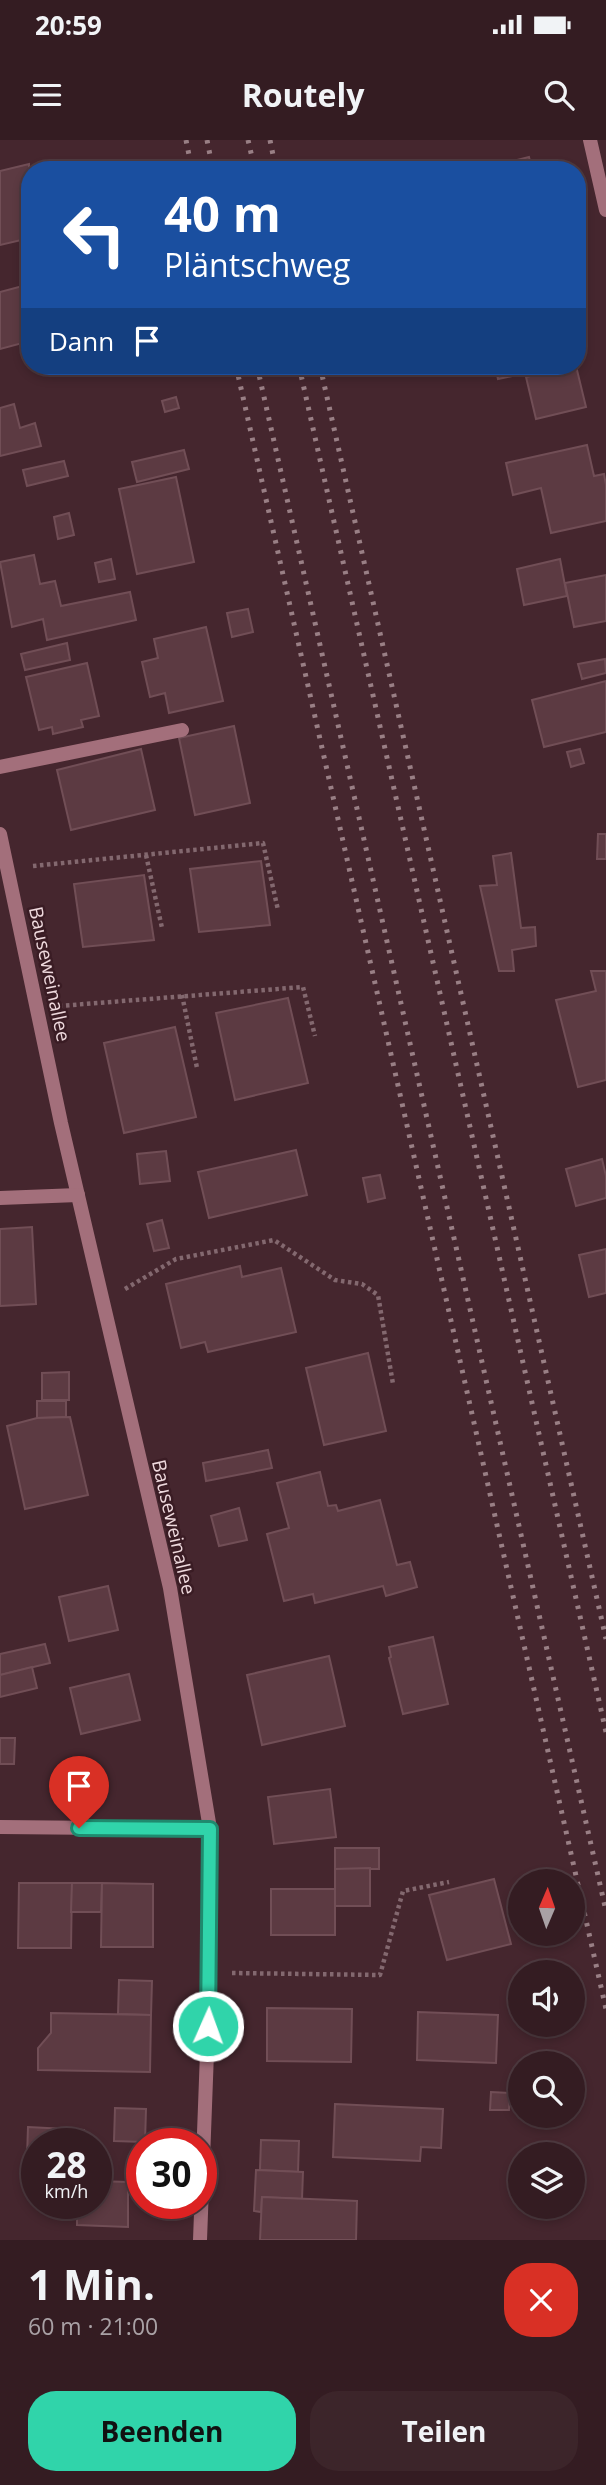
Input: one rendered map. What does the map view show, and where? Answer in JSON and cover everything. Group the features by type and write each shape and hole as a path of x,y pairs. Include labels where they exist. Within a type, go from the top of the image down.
{"street":[{"path":"590,140 606,210"},
{"path":"0,767 182,730"},
{"name":"Bauseweinallee","path":"0,834 78,1195 170,1588 210,1829 210,1972 200,2240"},
{"path":"0,1198 78,1195"},
{"path":"0,1827 210,1829"}],"path":[{"path":"7,868 263,843 278,910"},
{"path":"146,855 162,928"},
{"path":"38,1011 67,1005 303,987 315,1036"},
{"path":"182,995 197,1068"},
{"path":"103,1301 176,1259 274,1240 335,1280 362,1284 378,1294 393,1384"},
{"path":"210,1972 380,1975 403,1891 449,1882"}],"building":[{"path":"529,157 530,161 513,161"},
{"path":"21,166 21,240 0,245 0,171"},
{"path":"21,286 21,343 0,349 0,292"},
{"path":"497,375 517,375 498,379"},
{"path":"578,375 586,407 536,419 526,377"},
{"path":"176,397 179,408 165,412 162,401"},
{"path":"14,404 20,428 35,423 41,446 0,456 0,408"},
{"path":"587,445 594,476 604,474 606,521 551,533 541,488 513,495 506,463"},
{"path":"184,450 189,469 137,482 132,462"},
{"path":"64,461 68,476 27,486 23,470"},
{"path":"176,477 194,562 137,574 119,489"},
{"path":"69,513 74,535 58,539 54,517"},
{"path":"34,555 40,584 55,581 61,606 130,592 136,620 47,640 43,619 12,627 0,562"},
{"path":"111,559 115,579 99,582 95,563"},
{"path":"560,559 567,596 524,605 517,569"},
{"path":"606,575 606,621 574,627 565,583"},
{"path":"248,609 253,632 232,637 227,613"},
{"path":"206,627 223,701 169,713 165,693 150,697 142,662 158,658 154,639"},
{"path":"67,643 70,660 25,670 21,654"},
{"path":"605,659 606,673 582,679 578,664"},
{"path":"87,663 99,716 81,720 83,727 53,734 52,727 39,730 26,677"},
{"path":"606,681 606,732 544,747 532,700"},
{"path":"234,726 250,803 195,815 179,738"},
{"path":"141,749 155,810 71,830 57,770"},
{"path":"580,749 584,763 571,767 567,752"},
{"path":"598,834 606,834 606,859 597,859"},
{"path":"511,853 521,928 535,927 536,946 512,950 514,971 499,971 480,886 497,885 493,856"},
{"path":"261,861 270,925 199,932 190,869"},
{"path":"144,875 154,940 83,947 74,884"},
{"path":"591,971 606,971 606,1080 578,1087 556,1000 596,991"},
{"path":"288,998 308,1083 235,1100 216,1013"},
{"path":"175,1027 196,1117 124,1133 104,1043"},
{"path":"296,1150 307,1195 209,1218 198,1172"},
{"path":"166,1151 170,1181 140,1184 137,1154"},
{"path":"602,1159 606,1176 606,1198 576,1206 566,1169"},
{"path":"380,1175 385,1198 368,1202 363,1178"},
{"path":"162,1220 169,1248 154,1251 147,1224"},
{"path":"32,1227 36,1304 0,1306 0,1229"},
{"path":"606,1249 606,1293 589,1297 579,1255"},
{"path":"240,1266 242,1277 281,1268 296,1332 208,1352 205,1342 181,1348 166,1284"},
{"path":"368,1353 386,1431 324,1445 306,1368"},
{"path":"69,1372 69,1400 42,1400 42,1373"},
{"path":"37,1401 66,1401 66,1417 37,1418"},
{"path":"70,1417 88,1495 25,1509 7,1426 37,1418"},
{"path":"268,1450 272,1468 206,1481 203,1463"},
{"path":"320,1472 328,1506 336,1505 338,1511 380,1500 397,1565 410,1562 417,1587 386,1596 383,1586 315,1603 313,1594 284,1601 267,1534 289,1528 277,1483"},
{"path":"239,1508 247,1540 219,1546 211,1516"},
{"path":"108,1586 118,1630 69,1641 59,1597"},
{"path":"433,1637 448,1704 403,1714 389,1658 389,1647"},
{"path":"45,1644 50,1663 0,1675 0,1654"},
{"path":"329,1656 345,1726 262,1745 247,1675"},
{"path":"32,1667 37,1688 0,1697 0,1675"},
{"path":"129,1674 140,1720 81,1734 70,1688"},
{"path":"0,1738 15,1738 14,1764 0,1764"},
{"path":"330,1789 336,1837 274,1844 268,1797"},
{"path":"335,1848 379,1848 379,1869 335,1869"},
{"path":"370,1868 370,1906 335,1906 335,1869"},
{"path":"494,1879 508,1933 508,1945 447,1960 429,1895"},
{"path":"19,1883 72,1883 71,1948 18,1948"},
{"path":"72,1883 102,1883 101,1912 71,1912"},
{"path":"102,1883 153,1884 153,1947 101,1947"},
{"path":"271,1889 335,1889 335,1935 271,1935"},
{"path":"119,1980 152,1981 151,2015 118,2014"},
{"path":"267,2008 352,2009 351,2062 267,2061"},
{"path":"418,2012 498,2015 496,2063 417,2060"},
{"path":"51,2013 151,2015 150,2072 38,2070 38,2048 51,2033"},
{"path":"491,2092 508,2093 508,2110 490,2110"},
{"path":"335,2104 443,2109 441,2148 421,2147 420,2161 333,2157"},
{"path":"115,2108 146,2109 145,2128 126,2128 126,2141 114,2141"},
{"path":"261,2140 299,2141 298,2172 260,2170"},
{"path":"256,2170 303,2172 302,2199 262,2197 261,2212 254,2211"},
{"path":"112,2182 126,2182 128,2227 77,2225 77,2219 112,2219"},
{"path":"262,2197 357,2201 356,2240 260,2240"}],"railway":[{"path":"186,140 190,161"},
{"path":"207,140 211,161"},
{"path":"248,140 253,161"},
{"path":"270,140 274,161"},
{"path":"238,375 606,2009"},
{"path":"259,375 606,1911"},
{"path":"301,375 606,1732"},
{"path":"322,375 606,1639"}],"route":[{"path":"79,1828 210,1829 208,2026"}]}
